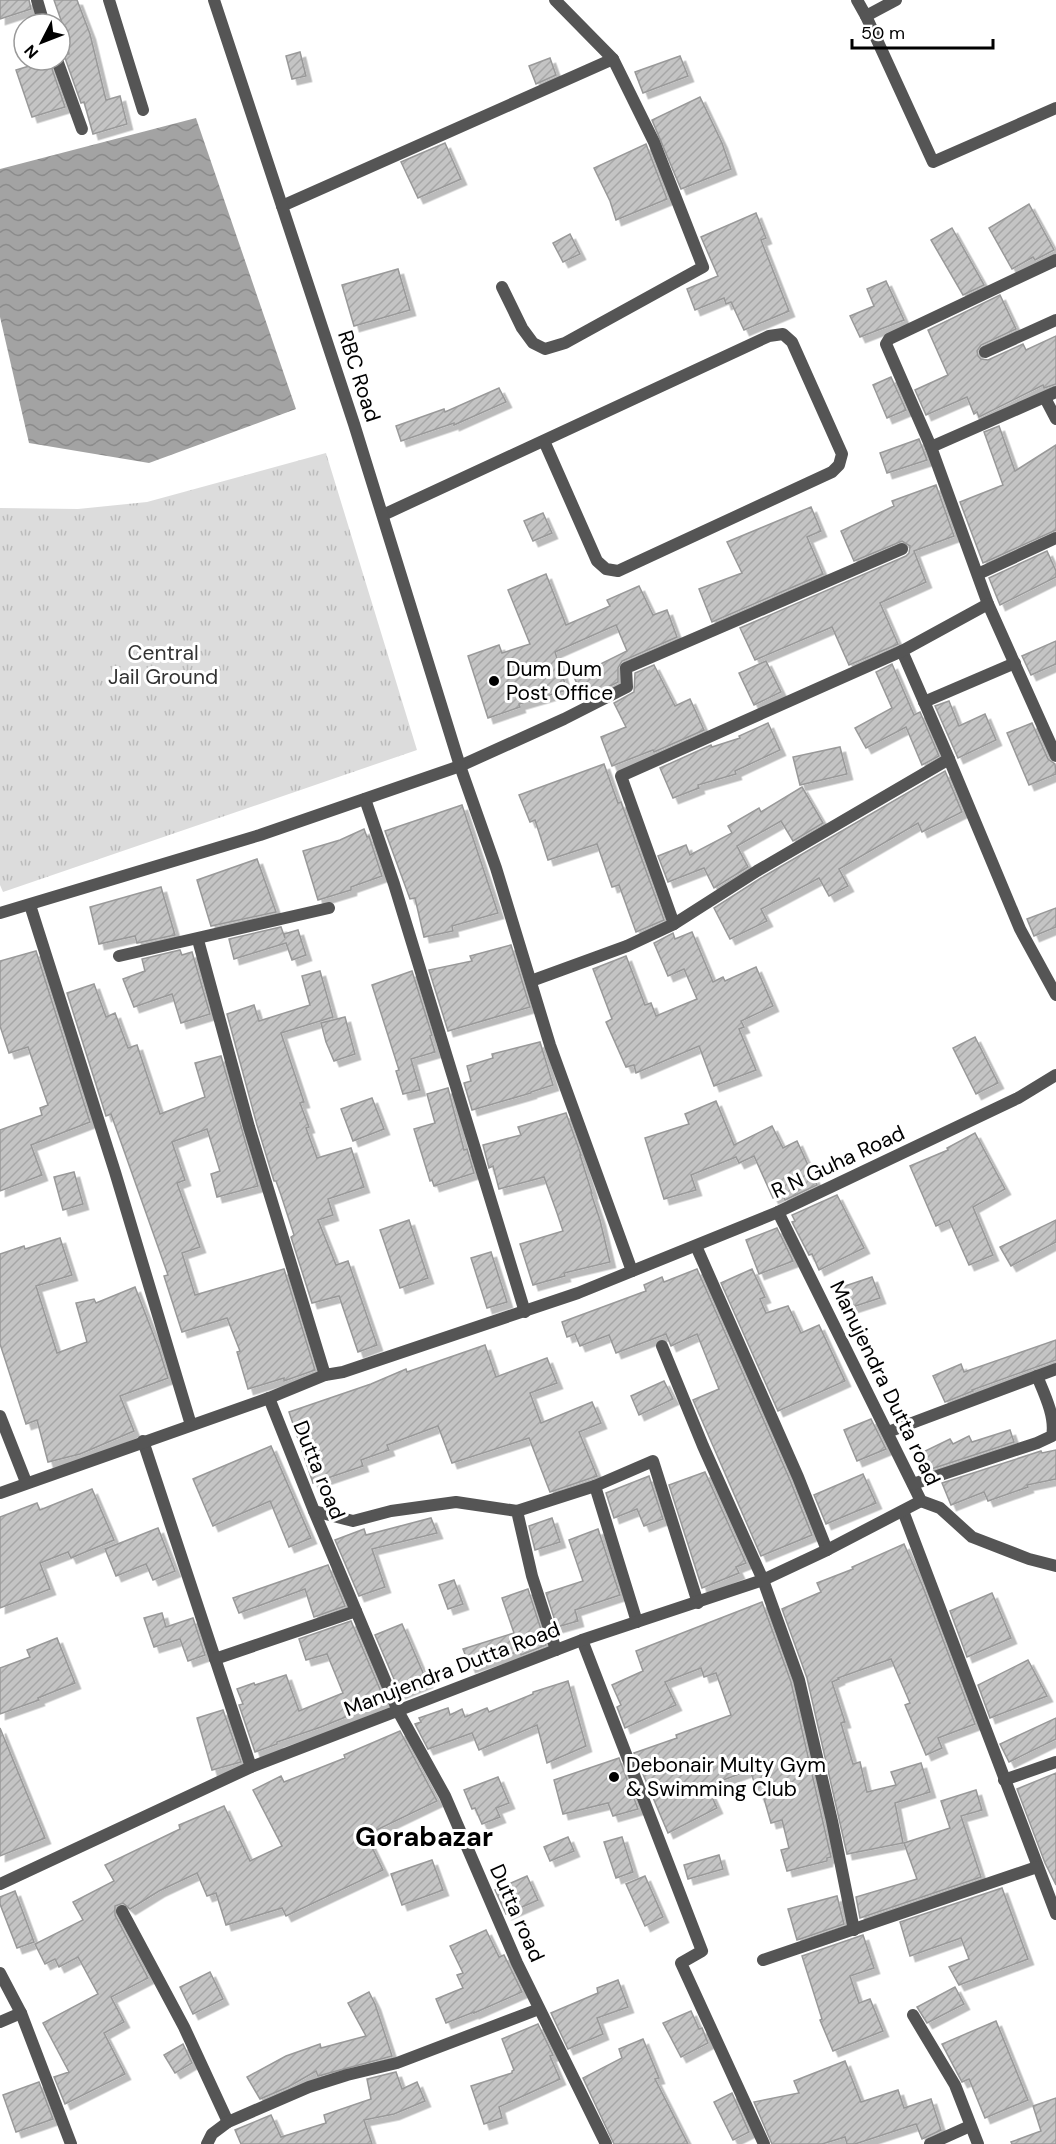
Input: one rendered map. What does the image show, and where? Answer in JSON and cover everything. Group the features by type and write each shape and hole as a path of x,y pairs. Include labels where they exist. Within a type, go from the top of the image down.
{"street":[{"path":"109,0 142,110"},
{"name":"RBC Road","path":"214,0 383,515 460,766 496,868 554,1055 632,1271"},
{"path":"502,287 532,343 545,349 565,343 703,267 654,142 613,59 555,0"},
{"path":"857,0 933,162 1056,108"},
{"path":"866,16 896,0"},
{"path":"282,206 613,59"},
{"path":"61,72 82,129"},
{"path":"1056,260 889,339 886,345 931,447 988,604 1056,756"},
{"path":"985,352 1056,320"},
{"path":"383,515 770,336 783,334 792,342 842,454 839,465 832,472 618,571 606,569 597,561 544,441"},
{"path":"931,447 1051,395 1056,419"},
{"path":"978,574 1056,538"},
{"path":"0,913 260,835 460,766 564,719 627,687 626,668 902,549"},
{"path":"674,924 621,776 902,651 988,604"},
{"path":"902,651 1020,929 1056,995"},
{"path":"924,702 1016,663"},
{"path":"531,981 627,946 674,924 757,871 949,759"},
{"path":"365,799 394,884 525,1312"},
{"path":"30,905 115,1172 191,1425"},
{"path":"120,956 198,940 329,908"},
{"path":"198,940 249,1127 325,1375"},
{"name":"R N Guha Road","path":"0,1493 269,1398 325,1375 343,1372 525,1312 696,1246 778,1212 989,1112 1056,1075"},
{"name":"Manujendra Dutta road","path":"778,1212 921,1501 940,1508 972,1537 1056,1566"},
{"path":"696,1246 798,1477 827,1550"},
{"path":"662,1346 703,1446 763,1580 799,1680 832,1821 854,1930"},
{"path":"888,1432 1056,1369"},
{"path":"913,1484 1052,1436 1054,1430 1051,1409 1037,1376"},
{"name":"Dutta road","path":"269,1398 398,1711 445,1797 517,1964 606,2144"},
{"path":"0,1416 26,1482"},
{"path":"143,1441 251,1767"},
{"path":"314,1511 353,1521 391,1511 456,1502 517,1511 595,1486 653,1461 698,1603"},
{"path":"595,1486 637,1622"},
{"name":"Manujendra Dutta Road","path":"0,1884 251,1767 582,1640 763,1580 921,1501"},
{"path":"517,1511 532,1576 556,1650"},
{"path":"903,1511 1056,1914"},
{"path":"215,1659 356,1611"},
{"path":"582,1640 702,1951 681,1963 764,2144"},
{"path":"1004,1780 1056,1762"},
{"path":"763,1960 1037,1867"},
{"path":"122,1911 184,2027 228,2122"},
{"path":"0,1973 21,2013 71,2144"},
{"path":"207,2144 212,2134 228,2122 309,2087 347,2075 398,2064 539,2009"},
{"path":"0,2022 21,2013"},
{"path":"913,2015 955,2085 978,2144"},
{"path":"930,2144 970,2126"}],"green space":[{"name":"Central Jail Ground","path":"326,453 417,750 3,892 0,885 0,508 78,509 147,502"}],"water":[{"path":"196,118 296,409 149,463 29,443 0,317 0,169"}],"building":[{"path":"0,0 29,0 31,9 12,12 12,15 0,19"},
{"path":"54,0 77,0 90,34 106,100 120,96 127,124 93,134 84,102 81,103 70,72 72,72 72,12 58,12"},
{"path":"300,52 306,76 292,79 286,56"},
{"path":"680,56 688,76 643,93 635,72"},
{"path":"550,58 556,75 536,84 529,66"},
{"path":"17,72 53,72 65,107 32,117"},
{"path":"700,97 722,143 731,169 681,189 652,120"},
{"path":"445,143 461,179 418,198 401,162"},
{"path":"646,144 667,199 616,220 610,201 594,168"},
{"path":"1029,204 1054,250 1035,260 1033,257 1012,269 989,228"},
{"path":"756,213 766,238 761,240 789,311 744,330 731,302 726,304 724,298 695,310 687,289 718,276 701,237"},
{"path":"952,228 984,285 963,295 931,240"},
{"path":"570,234 580,254 563,262 553,243"},
{"path":"398,269 410,310 354,326 342,285"},
{"path":"886,281 904,320 860,337 850,316 874,306 867,289"},
{"path":"1000,295 1016,329 981,345 977,351 978,356 988,360 1023,344 1026,350 1056,336 1056,384 1044,388 1043,385 979,417 977,412 974,414 967,397 926,415 915,390 948,375 928,330"},
{"path":"891,377 906,410 887,418 873,385"},
{"path":"499,388 506,402 454,425 454,423 401,441 396,426 444,409 445,412"},
{"path":"999,426 1015,471 1056,445 1056,530 983,563 960,502 1003,485 984,432"},
{"path":"919,439 927,460 887,473 880,453"},
{"path":"936,485 954,536 914,551 926,582 880,603 898,644 849,665 832,627 755,660 740,628 906,556 910,546 902,541 854,561 841,531 894,506 892,501"},
{"path":"811,507 821,531 807,537 823,574 712,622 699,589 742,573 727,542"},
{"path":"543,513 552,533 533,541 524,521"},
{"path":"1047,551 1056,571 1056,577 1000,605 989,578"},
{"path":"546,574 566,625 610,606 607,600 639,586 653,615 667,610 677,637 622,661 618,668 618,682 584,699 574,677 627,651 616,625 555,652 567,690 519,704 520,707 488,718 468,656 499,645 502,653 530,644 508,590"},
{"path":"1056,641 1056,664 1031,675 1022,656"},
{"path":"766,661 781,692 754,705 739,673"},
{"path":"892,664 914,715 920,712 939,756 922,765 906,727 866,748 855,728 892,708 876,672"},
{"path":"654,665 675,706 690,699 704,730 654,752 653,750 612,766 601,737 626,727 614,703 634,692 635,673"},
{"path":"949,701 959,726 985,714 996,740 958,758 935,706"},
{"path":"768,723 780,750 735,771 736,774 698,785 699,788 673,798 660,768 711,745 712,747 740,738 739,736"},
{"path":"1032,723 1048,759 1055,764 1056,774 1029,785 1007,733"},
{"path":"840,747 847,774 800,785 793,757"},
{"path":"604,764 618,803 621,802 664,920 636,932 619,885 612,887 597,844 548,860 535,820 530,822 519,795"},
{"path":"945,771 962,812 922,832 918,823 839,869 848,886 829,896 819,878 761,909 767,921 730,939 714,908 761,878"},
{"path":"802,787 823,823 793,841 781,821 737,846 748,867 714,888 704,868 668,882 658,856 686,845 690,855 732,833 728,826 759,808 761,812"},
{"path":"462,805 498,913 452,926 453,931 424,937 415,898 410,899 385,831"},
{"path":"364,829 367,837 369,836 382,876 351,887 351,890 318,900 303,851 340,840"},
{"path":"257,859 276,912 211,926 197,880"},
{"path":"161,887 175,935 137,943 135,936 99,944 90,907"},
{"path":"1056,908 1056,927 1034,936 1027,919"},
{"path":"281,927 285,938 284,934 298,930 306,955 292,960 286,943 234,959 229,939"},
{"path":"692,932 713,982 723,977 725,981 756,967 773,1006 741,1021 744,1027 739,1029 756,1070 714,1086 699,1046 636,1073 634,1065 626,1067 606,1022 612,1019 593,969 626,956 645,1005 651,1003 656,1016 697,999 684,969 668,976 654,943 673,933 675,939"},
{"path":"511,945 530,1007 448,1031 429,970 472,961 470,956"},
{"path":"180,950 182,955 192,952 210,1014 181,1023 172,994 134,1007 123,979 145,971 142,959"},
{"path":"36,951 90,1122 31,1145 42,1175 0,1191 0,1130 42,1115 40,1108 48,1105 28,1047 9,1053 0,1026 0,961"},
{"path":"320,971 333,1017 281,1033 304,1102 300,1103 317,1158 351,1148 364,1187 328,1199 333,1215 318,1220 336,1265 348,1261 377,1345 358,1352 339,1296 312,1303 291,1237 294,1235 257,1125 227,1014 254,1005 259,1021 310,1005 302,976"},
{"path":"412,971 435,1052 411,1059 420,1090 403,1094 396,1071 399,1070 372,985"},
{"path":"94,984 106,1017 115,1013 128,1048 137,1045 160,1114 205,1097 195,1063 221,1056 258,1186 217,1197 211,1174 220,1171 207,1129 172,1142 185,1180 177,1183 200,1247 182,1253 195,1295 284,1269 315,1370 284,1381 284,1378 248,1389 237,1352 240,1351 227,1318 182,1332 164,1276 168,1275 111,1114 106,1116 67,993"},
{"path":"345,1017 355,1054 334,1061 321,1023"},
{"path":"975,1037 998,1083 976,1094 953,1048"},
{"path":"540,1042 553,1085 472,1110 464,1083 471,1081 467,1066 493,1058 492,1054"},
{"path":"448,1088 464,1150 467,1149 474,1173 434,1186 432,1180 430,1181 414,1129 435,1123 427,1094"},
{"path":"372,1098 384,1129 353,1141 341,1109"},
{"path":"716,1101 734,1145 772,1126 783,1148 797,1141 817,1185 785,1200 782,1194 773,1198 754,1156 739,1163 736,1157 691,1175 696,1190 664,1199 645,1138 689,1124 685,1114"},
{"path":"566,1113 581,1155 610,1262 564,1273 565,1276 533,1285 520,1244 563,1231 557,1213 544,1177 499,1189 493,1166 489,1168 483,1145 521,1135 518,1127"},
{"path":"975,1133 1005,1189 973,1207 993,1255 969,1265 949,1220 936,1226 910,1166 948,1150 947,1148"},
{"path":"74,1172 83,1204 63,1210 54,1177"},
{"path":"837,1195 864,1248 819,1270 792,1222 795,1221 792,1215"},
{"path":"409,1220 428,1278 400,1288 380,1230"},
{"path":"1056,1220 1056,1242 1011,1266 1000,1247"},
{"path":"777,1228 793,1261 759,1274 746,1240"},
{"path":"60,1238 72,1275 36,1286 57,1353 87,1342 76,1303 94,1299 96,1303 135,1287 168,1378 120,1396 134,1431 80,1454 48,1462 37,1420 26,1424 0,1344 0,1254"},
{"path":"491,1252 507,1302 487,1308 471,1258"},
{"path":"697,1269 812,1535 761,1556 693,1400 719,1389 697,1334 671,1346 666,1334 616,1353 609,1335 580,1346 575,1334 567,1337 562,1322 646,1291 644,1285 662,1277 664,1282"},
{"path":"752,1269 765,1297 760,1299 766,1313 788,1306 801,1333 819,1325 845,1381 778,1411 721,1283"},
{"path":"872,1277 880,1298 843,1310 836,1289"},
{"path":"1056,1340 1056,1360 945,1402 933,1376 961,1364 964,1372"},
{"path":"485,1345 496,1377 547,1358 557,1383 530,1393 541,1423 592,1402 601,1423 579,1432 597,1476 550,1492 529,1438 452,1463 438,1426 387,1445 389,1450 361,1460 363,1466 313,1483 289,1412 371,1384 406,1369 407,1372"},
{"path":"664,1381 673,1399 639,1415 631,1396"},
{"path":"871,1419 886,1449 857,1461 844,1430"},
{"path":"1010,1430 1014,1442 928,1470 919,1454 950,1439 953,1444 969,1436 972,1442"},
{"path":"271,1446 311,1538 289,1547 270,1501 213,1526 193,1479"},
{"path":"1056,1450 1056,1479 1027,1485 1028,1487 988,1501 984,1492 951,1505 942,1483 1041,1451 1042,1453"},
{"path":"705,1472 746,1563 736,1567 739,1573 702,1588 669,1485"},
{"path":"863,1474 876,1503 826,1524 814,1495"},
{"path":"649,1476 663,1519 644,1526 637,1509 614,1518 606,1493"},
{"path":"92,1489 114,1540 71,1558 68,1552 40,1563 50,1589 0,1608 0,1517 37,1503 40,1510"},
{"path":"431,1518 437,1533 372,1549 385,1587 359,1596 335,1540 364,1529 366,1535"},
{"path":"552,1518 560,1542 535,1550 529,1526"},
{"path":"158,1528 175,1571 153,1580 146,1564 116,1576 105,1549"},
{"path":"598,1529 620,1595 575,1610 578,1621 557,1627 546,1593 583,1581 569,1540"},
{"path":"904,1544 923,1587 975,1724 938,1738 942,1748 926,1755 905,1705 910,1703 891,1659 832,1682 845,1722 841,1723 853,1764 860,1762 867,1792 896,1785 891,1772 921,1763 930,1792 895,1803 903,1843 847,1854 807,1678 782,1609 821,1592 817,1583 853,1569 852,1567"},
{"path":"328,1565 345,1606 314,1617 305,1589 239,1613 233,1598"},
{"path":"454,1580 463,1604 448,1609 439,1585"},
{"path":"528,1589 546,1645 521,1655 520,1651 470,1667 463,1649 514,1633 502,1598"},
{"path":"992,1593 1011,1638 967,1657 950,1611"},
{"path":"762,1602 791,1682 831,1857 827,1858 827,1861 787,1871 781,1850 789,1848 782,1820 771,1823 763,1795 759,1796 750,1770 707,1786 717,1808 668,1833 634,1753 731,1715 716,1673 704,1677 701,1668 665,1682 676,1705 625,1728 617,1707 621,1705 612,1685 643,1671 636,1651"},
{"path":"162,1613 166,1627 193,1618 205,1655 188,1661 180,1639 154,1647 144,1618"},
{"path":"351,1621 385,1701 255,1752 239,1705 243,1704 237,1689 286,1675 299,1711 343,1693 327,1654 306,1660 299,1639"},
{"path":"402,1624 427,1682 400,1693 375,1635"},
{"path":"57,1638 75,1683 38,1698 39,1700 0,1714 0,1668 30,1657 27,1650"},
{"path":"1028,1660 1047,1696 990,1718 978,1685"},
{"path":"568,1681 586,1746 547,1763 537,1725 479,1750 472,1733 428,1749 415,1724 421,1722 419,1718 448,1708 450,1715 462,1709 465,1717 487,1708 489,1712 533,1694 533,1692"},
{"path":"223,1710 241,1762 212,1770 197,1718"},
{"path":"1056,1718 1056,1739 1009,1762 1000,1744"},
{"path":"0,1728 45,1838 0,1856"},
{"path":"400,1731 437,1801 366,1835 383,1870 286,1916 282,1908 226,1925 216,1893 207,1896 197,1873 159,1891 130,1909 123,1903 115,1906 115,1915 148,1978 111,1997 124,2022 104,2033 125,2074 65,2104 54,2077 69,2072 43,2023 98,1994 78,1957 59,1967 55,1959 45,1964 35,1944 83,1920 73,1902 114,1881 105,1865 180,1829 179,1825 224,1806 250,1861 282,1846 253,1790 281,1776 284,1782 345,1758 344,1755"},
{"path":"619,1758 638,1809 613,1816 608,1803 563,1814 554,1780"},
{"path":"1056,1773 1056,1885 1045,1863 1017,1789"},
{"path":"498,1777 509,1803 496,1808 500,1817 482,1824 475,1808 472,1809 464,1790"},
{"path":"976,1790 982,1810 961,1816 981,1877 860,1918 856,1897 917,1879 904,1843 950,1828 941,1801"},
{"path":"568,1837 574,1851 550,1861 544,1847"},
{"path":"622,1837 633,1872 616,1878 604,1842"},
{"path":"719,1855 723,1869 688,1879 684,1865"},
{"path":"432,1860 443,1890 402,1905 391,1874"},
{"path":"527,1876 538,1900 506,1914 495,1890"},
{"path":"645,1876 663,1917 645,1926 626,1884"},
{"path":"1002,1888 1028,1959 959,1985 949,1967 969,1959 961,1938 910,1956 900,1922"},
{"path":"15,1891 34,1942 17,1948 0,1904 0,1897"},
{"path":"837,1896 844,1924 797,1940 788,1909"},
{"path":"486,1930 499,1957 504,1955 522,1992 446,2023 436,1999 463,1988 457,1975 463,1973 450,1946"},
{"path":"863,1935 874,1968 850,1976 859,2003 870,1999 883,2031 833,2051 820,2020 822,2019 802,1956"},
{"path":"210,1972 223,1999 193,2014 180,1987"},
{"path":"618,1980 628,2007 597,2018 603,2034 568,2049 551,2013 598,1993 597,1988"},
{"path":"955,1987 964,2004 927,2023 917,2007"},
{"path":"369,1992 392,2056 318,2076 316,2071 260,2099 247,2077 286,2056 320,2044 321,2048 366,2036 348,2003"},
{"path":"691,2011 708,2043 681,2057 663,2023"},
{"path":"996,2021 1028,2100 985,2118 969,2079 962,2082 942,2044"},
{"path":"538,2024 553,2055 550,2056 560,2079 499,2107 502,2118 484,2124 471,2086 512,2073 514,2070 502,2039"},
{"path":"643,2039 659,2078 655,2079 688,2144 614,2144 583,2078 622,2058 619,2049"},
{"path":"183,2044 192,2063 175,2073 164,2055"},
{"path":"845,2061 861,2102 898,2090 904,2108 931,2099 941,2130 922,2139 916,2124 855,2144 847,2144 845,2137 822,2144 772,2144 754,2102 799,2093 794,2081"},
{"path":"396,2072 402,2089 417,2082 425,2101 394,2114 364,2120 372,2144 241,2144 235,2130 271,2115 281,2137 326,2123 324,2115 371,2099 367,2079"},
{"path":"39,2082 53,2119 16,2132 3,2095"},
{"path":"732,2093 749,2132 733,2140 714,2102"},
{"path":"1056,2098 1056,2144 1012,2144 1011,2142 1041,2131 1033,2106"}],"place":[{"name":"Dum Dum Post Office","path":"494,681"},
{"name":"Debonair Multy Gym & Swimming Club","path":"614,1777"}],"district":[{"name":"Gorabazar","path":"424,1836"}]}
